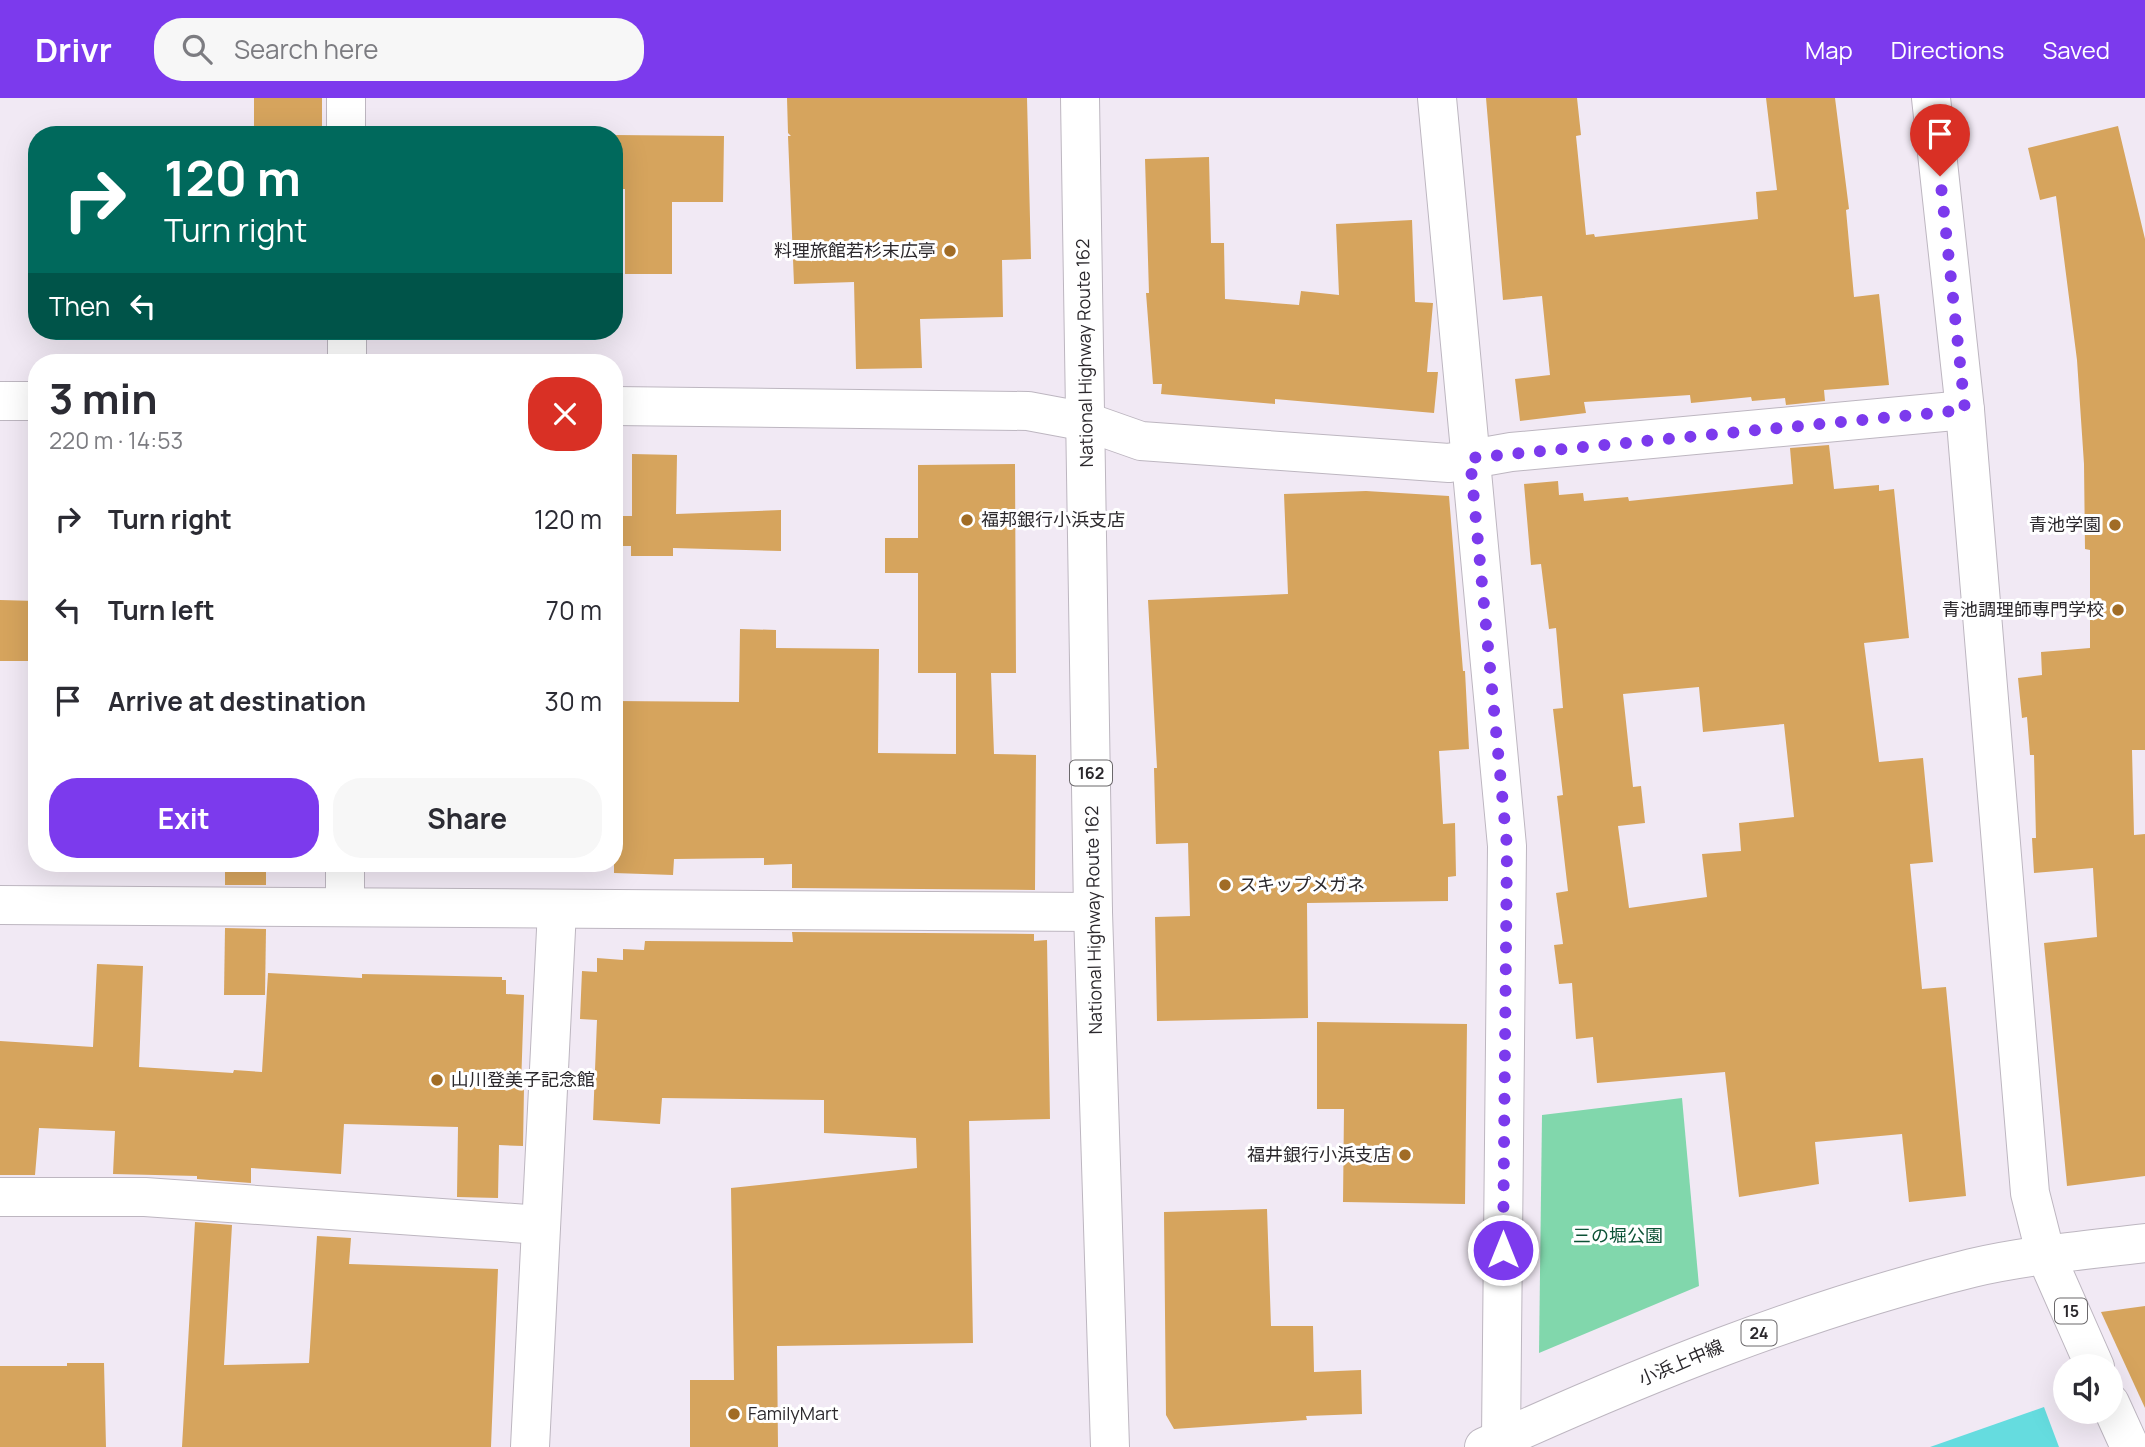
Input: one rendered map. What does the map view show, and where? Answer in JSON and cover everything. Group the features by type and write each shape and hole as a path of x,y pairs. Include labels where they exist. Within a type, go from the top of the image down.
{"main road":[{"path":"346,98 346,126"},
{"name":"National Highway Route 162","path":"1080,98 1093,912 1110,1447"},
{"path":"1437,98 1507,846 1493,1443"},
{"path":"1931,98 1965,410 2030,1193 2046,1256"},
{"path":"0,401 28,401"},
{"path":"623,406 1028,411 1087,422 1141,441 1449,463 1470,458 1965,410"},
{"path":"345,872 345,907"},
{"path":"0,905 1093,912"},
{"path":"530,1447 557,910"},
{"path":"0,1197 145,1197 541,1225"},
{"name":"小浜上中線","path":"1493,1443 1724,1345 1815,1314 1974,1268 2145,1243"},
{"name":"15","path":"2046,1256 2089,1354"},
{"path":"2120,1424 2130,1447"}],"green space":[{"name":"三の堀公園","path":"1682,1098 1699,1286 1539,1353 1542,1115"}],"water":[{"path":"2044,1407 2059,1447 1930,1447"}],"building":[{"path":"254,98 322,98 322,126 254,126"},
{"path":"787,98 1027,98 1031,259 1002,260 1003,317 920,319 922,368 856,369 854,282 794,284 788,136 791,136 788,133"},
{"path":"1486,98 1577,98 1581,135 1576,136 1586,235 1594,234 1595,237 1758,219 1756,192 1777,190 1766,98 1835,98 1849,209 1846,210 1854,297 1879,294 1889,385 1824,390 1825,401 1786,405 1785,398 1752,401 1751,397 1691,403 1690,395 1584,402 1586,413 1520,421 1515,379 1550,375 1542,296 1503,300"},
{"path":"2118,126 2145,239 2145,750 2132,750 2134,835 2145,834 2145,1176 2067,1186 2044,943 2097,937 2093,868 2034,873 2034,755 2030,755 2027,717 2022,718 2018,678 2042,675 2041,652 2090,648 2090,550 2085,549 2084,464 2077,360 2056,196 2040,200 2028,148"},
{"path":"623,135 724,136 723,202 672,202 672,274 625,274"},
{"path":"1209,157 1211,243 1224,243 1225,299 1299,305 1301,291 1339,295 1336,224 1412,220 1415,302 1433,303 1427,372 1438,372 1434,413 1275,399 1275,404 1161,394 1162,384 1153,384 1146,293 1149,293 1145,159"},
{"path":"1829,445 1834,489 1879,485 1879,491 1894,489 1909,638 1864,643 1879,762 1923,758 1933,862 1910,864 1922,989 1946,987 1966,1196 1909,1202 1902,1134 1815,1142 1819,1184 1739,1197 1725,1072 1597,1083 1593,1037 1576,1039 1572,983 1559,984 1554,945 1563,944 1556,893 1568,891 1557,796 1563,795 1553,709 1563,708 1556,628 1549,629 1541,564 1531,565 1524,484 1558,481 1559,495 1583,493 1584,501 1628,497 1629,501 1793,484 1790,448","holes":["1699,687 1703,732 1784,724 1794,817 1739,823 1741,851 1702,854 1707,897 1629,908 1618,826 1645,823 1641,786 1633,787 1623,694"]},
{"path":"632,454 677,455 676,514 781,510 781,551 673,548 673,556 631,556 631,546 623,546 623,516 632,516"},
{"path":"1015,464 1016,673 991,673 994,754 1036,755 1035,890 792,888 792,864 764,865 764,858 674,859 673,875 614,873 623,872 623,701 739,702 740,629 776,630 776,648 879,649 878,753 956,754 956,673 918,673 918,573 885,573 885,538 918,538 918,465"},
{"path":"1366,491 1449,496 1465,671 1469,749 1439,751 1443,824 1455,823 1456,876 1448,877 1448,901 1307,903 1308,1018 1157,1021 1155,917 1190,916 1188,843 1156,844 1154,768 1157,768 1148,600 1288,594 1284,494"},
{"path":"0,600 28,601 28,661 0,661"},
{"path":"225,872 266,872 266,885 225,885"},
{"path":"225,928 266,929 265,995 224,995"},
{"path":"792,932 1034,934 1034,941 1047,940 1050,1119 969,1121 973,1343 777,1346 778,1447 690,1447 690,1380 734,1380 731,1188 917,1168 916,1138 824,1133 824,1100 662,1098 660,1124 593,1120 597,1020 580,1019 582,971 597,972 597,958 623,960 623,949 644,950 645,941 793,942"},
{"path":"97,964 143,966 139,1067 233,1073 234,1070 262,1072 268,973 362,978 362,974 502,977 502,980 506,980 506,994 524,995 521,1087 524,1088 523,1146 499,1145 498,1198 457,1197 458,1127 344,1124 341,1174 251,1168 251,1183 197,1179 197,1176 113,1174 115,1131 39,1128 35,1175 0,1175 0,1041 93,1047"},
{"name":"福井銀行小浜支店","path":"1317,1022 1467,1024 1465,1204 1343,1202 1344,1109 1317,1109"},
{"path":"1267,1209 1271,1326 1313,1326 1314,1372 1361,1370 1362,1414 1306,1416 1307,1420 1174,1429 1166,1415 1164,1212"},
{"path":"195,1222 232,1225 224,1365 309,1363 317,1236 351,1238 349,1264 498,1269 491,1447 182,1447"},
{"path":"2145,1306 2145,1408 2123,1360 2123,1354 2120,1354 2101,1312"},
{"path":"67,1363 104,1363 106,1447 0,1447 0,1366 67,1366"}],"place":[{"name":"料理旅館若杉末広亭","path":"950,251"},
{"name":"福邦銀行小浜支店","path":"967,520"},
{"name":"青池学園","path":"2115,525"},
{"name":"青池調理師専門学校","path":"2118,610"},
{"name":"スキップメガネ","path":"1225,885"},
{"name":"山川登美子記念館","path":"437,1080"},
{"name":"福井銀行小浜支店","path":"1405,1155"},
{"name":"FamilyMart","path":"734,1414"}],"route":[{"path":"1503,1250 1507,846 1470,458 1965,410 1940,176"}]}
